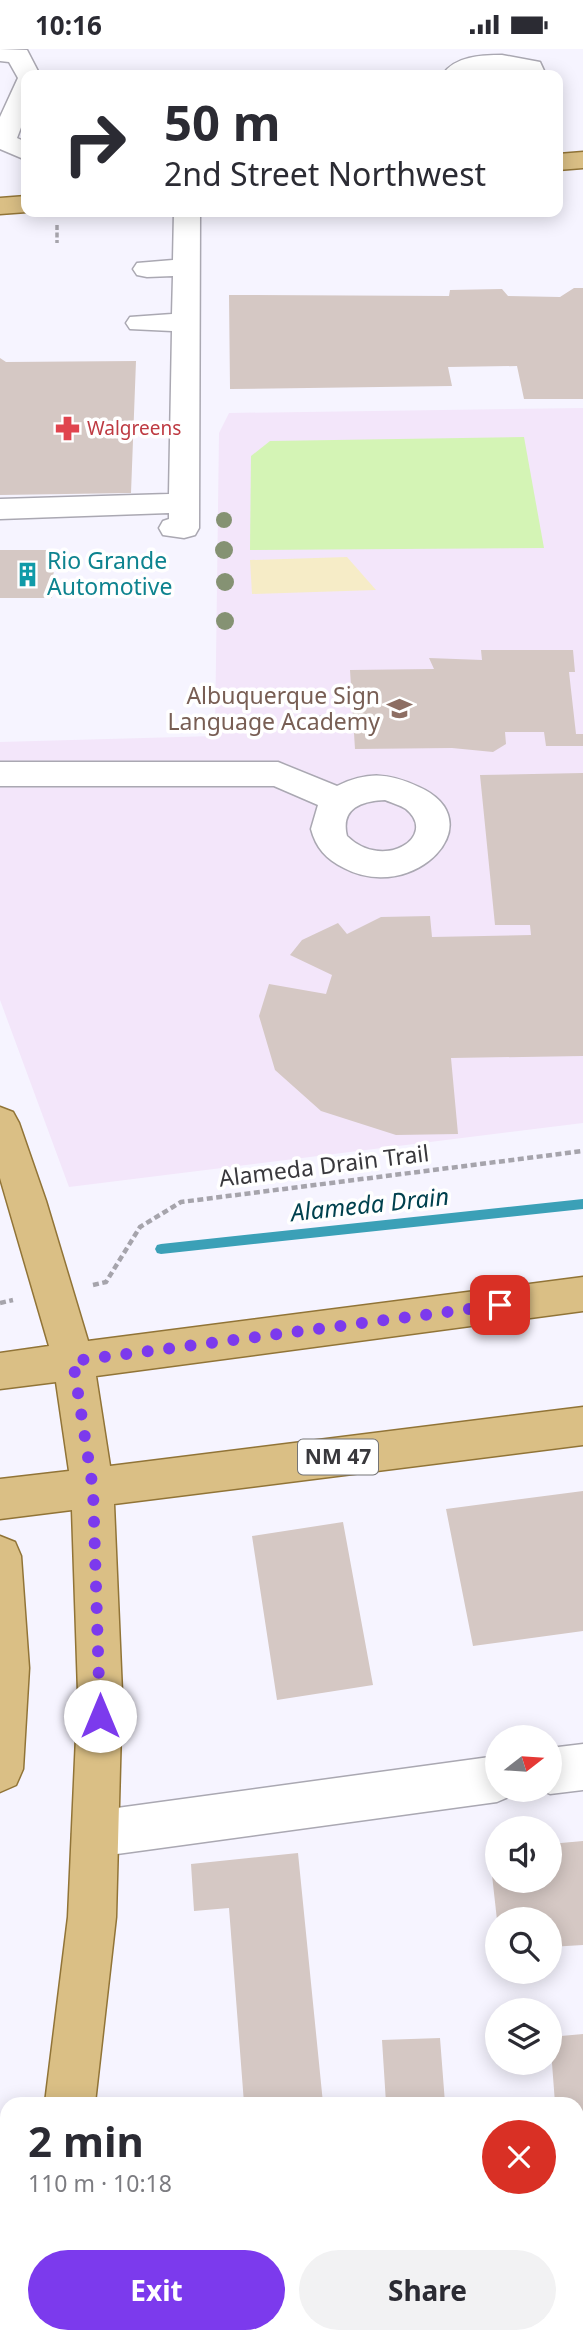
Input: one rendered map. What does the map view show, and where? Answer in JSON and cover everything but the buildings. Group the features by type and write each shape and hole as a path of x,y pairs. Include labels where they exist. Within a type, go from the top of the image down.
{"main road":[{"path":"563,162 583,160"},
{"path":"0,207 21,205"},
{"path":"0,1123 27,1201 73,1361 93,1489 93,1551 100,1692 92,1917 71,2097"},
{"path":"0,1371 583,1294"},
{"name":"NM 47","path":"0,1499 583,1426"},
{"path":"0,1556 7,1668 0,1769"}],"street":[{"path":"0,54 18,55 26,70"},
{"path":"460,70 464,66 502,62 520,63 532,70"},
{"path":"21,108 3,141 21,150"},
{"path":"0,509 179,516 187,217"},
{"path":"147,269 185,267"},
{"path":"140,323 185,322"},
{"path":"0,531 66,529"},
{"path":"0,774 278,773 338,800"},
{"path":"562,1770 583,1767"},
{"path":"95,1834 485,1781"}],"path":[{"path":"57,225 57,243"},
{"path":"300,718 337,717"},
{"name":"Alameda Drain Trail","path":"106,1282 140,1227 181,1202 583,1151"}],"shaded area":[{"path":"583,408 583,1123 69,1187 0,1000 0,742 215,736 219,433 229,413"}],"green space":[{"path":"524,437 544,548 250,550 251,456 270,441"}],"sand":[{"path":"347,557 376,590 252,594 250,560"}],"waterway":[{"name":"Alameda Drain","path":"161,1249 583,1204"}],"place":[{"name":"Walgreens","path":"67,428"},
{"name":"Rio Grande Automotive","path":"27,574"},
{"name":"Albuquerque Sign Language Academy","path":"400,709"}],"route":[{"path":"100,1716 93,1489 73,1361 500,1305"}]}
